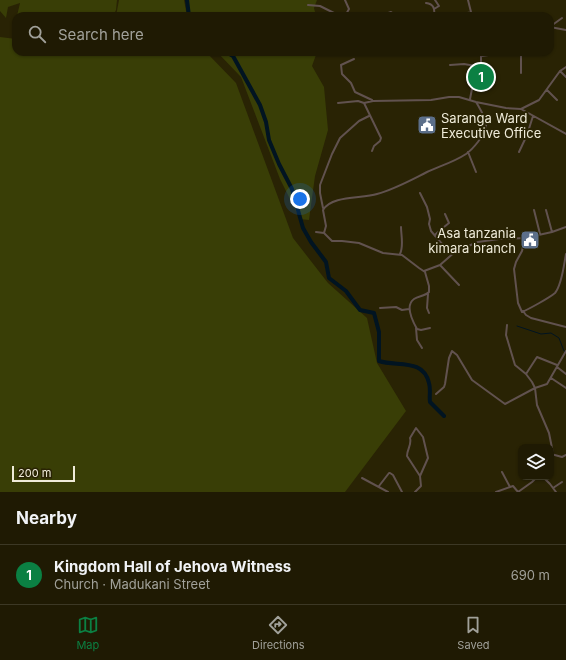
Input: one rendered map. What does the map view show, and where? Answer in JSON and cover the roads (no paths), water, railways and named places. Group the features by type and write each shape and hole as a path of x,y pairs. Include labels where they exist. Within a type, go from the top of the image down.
{"street":[{"path":"345,0 349,9 347,12"},
{"path":"426,4 430,4 434,9 439,6 435,0"},
{"path":"468,0 471,12"},
{"path":"308,5 320,6 332,12"},
{"path":"554,24 562,18"},
{"path":"554,28 566,30"},
{"path":"470,99 472,89 481,68 482,56"},
{"path":"521,56 522,72"},
{"path":"354,59 341,65 342,74 351,83 356,93 373,101"},
{"path":"450,64 464,64 481,68"},
{"path":"521,109 539,100 560,71 566,66"},
{"path":"560,71 566,77"},
{"path":"547,90 557,100"},
{"path":"338,103 358,101 364,103 373,101 431,100 459,97 506,108 521,109 566,134"},
{"path":"323,208 338,200 376,195 412,181 468,152 480,138 486,126 484,117 476,102"},
{"path":"364,103 381,139 374,145 372,150"},
{"path":"324,233 326,226 320,185 326,167 337,142 343,134 359,121 369,116"},
{"path":"518,152 527,135 533,116"},
{"path":"468,152 476,172"},
{"path":"420,193 427,207 430,219 429,226 442,244 456,251"},
{"path":"534,210 540,234"},
{"path":"546,210 552,232"},
{"path":"436,235 449,223 445,214"},
{"path":"400,254 402,252 401,227"},
{"path":"424,271 440,265 456,251 480,242 525,238 552,232 566,227"},
{"path":"316,232 324,233 329,240 332,241 359,243 383,253 400,254 424,271 429,286 427,310 429,312"},
{"path":"525,238 514,272 521,311 531,318 566,328"},
{"path":"523,311 548,298 556,292 564,268 566,254"},
{"path":"440,265 459,285"},
{"path":"422,348 418,342 416,327 409,309 413,300 428,294"},
{"path":"380,308 396,307 402,310 409,309"},
{"path":"507,325 506,335 515,365 526,374 535,388 537,405 550,436 551,444"},
{"path":"416,327 417,330 430,328"},
{"path":"436,394 444,388 448,358 452,351 457,355 472,380 504,404 508,404 535,388 547,384 566,351"},
{"path":"526,374 537,357 557,366 566,374"},
{"path":"551,378 566,388"},
{"path":"415,492 421,486 420,476 407,456 407,453 411,444 410,438 416,428 423,437 428,453 428,458 420,476"},
{"path":"554,454 560,457 566,455"},
{"path":"502,472 510,487"},
{"path":"379,486 390,473 393,475 402,492"},
{"path":"362,478 388,492"},
{"path":"496,492 513,486 518,492 534,480"},
{"path":"546,480 556,492"},
{"path":"553,488 562,482"}],"waterway":[{"path":"187,0 188,12"},
{"path":"233,56 260,105 266,122 269,140 292,189 303,228 311,242 326,262 329,278 346,291 360,310 374,313 379,332 379,361 408,365 421,370 426,375 429,383 430,402 444,416"},
{"path":"517,326 541,334 551,333 559,338 565,352"}],"place":[{"name":"Kingdom Hall of Jehova Witness","path":"481,77"},
{"name":"Saranga Ward Executive Office","path":"427,125"},
{"name":"Asa tanzania kimara branch","path":"530,240"}]}
